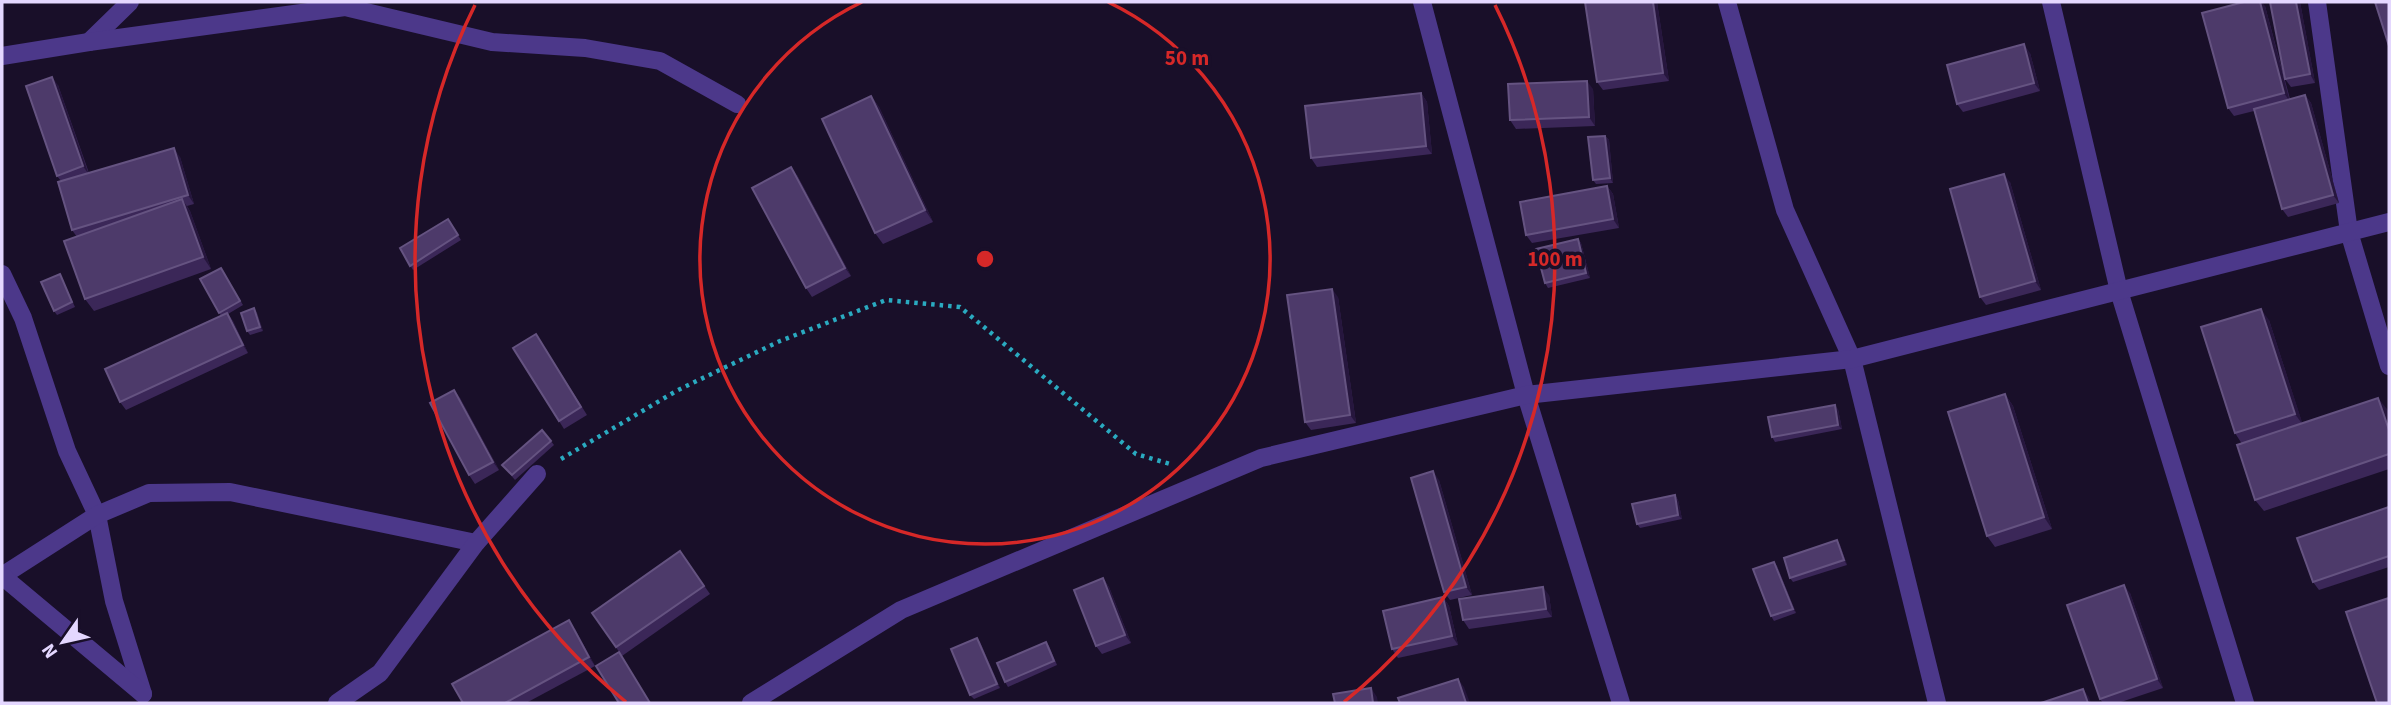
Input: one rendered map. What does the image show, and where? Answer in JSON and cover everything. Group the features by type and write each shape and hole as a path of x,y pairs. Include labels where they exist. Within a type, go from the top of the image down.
{"street":[{"path":"89,42 130,2"},
{"path":"1422,2 1526,395 1621,703"},
{"path":"1727,2 1785,210 1852,359 1937,703"},
{"path":"2051,2 2119,291 2245,703"},
{"path":"2317,2 2349,232 2389,366"},
{"path":"2,56 345,7 492,42 585,48 660,61 737,104"},
{"path":"751,703 901,610 1261,458 1526,395 1852,359 2389,222"},
{"path":"2,274 23,318 67,451 97,515 114,601 146,699"},
{"path":"337,703 380,673 476,543 537,474"},
{"path":"146,699 2,576 97,515 149,493 230,492 476,543"}],"path":[{"path":"537,474 678,390 780,341 886,300 960,307 1136,454 1214,477"}],"building":[{"path":"1585,2 1653,2 1663,73 1597,82"},
{"path":"2244,2 2260,2 2284,93 2228,108 2202,13"},
{"path":"2270,2 2296,2 2310,74 2285,79"},
{"path":"2375,2 2389,2 2389,46"},
{"path":"2024,44 2034,83 1957,104 1947,65"},
{"path":"52,77 83,166 57,176 26,86"},
{"path":"1587,81 1589,117 1510,120 1508,84"},
{"path":"1421,93 1426,146 1311,158 1305,106"},
{"path":"2305,95 2333,195 2282,209 2254,109"},
{"path":"871,96 925,210 875,233 822,119"},
{"path":"1605,136 1610,178 1593,180 1588,137"},
{"path":"174,148 188,195 72,230 58,182"},
{"path":"791,167 845,268 806,288 752,188"},
{"path":"2004,174 2035,281 1980,297 1950,189"},
{"path":"1607,186 1613,219 1526,235 1520,202"},
{"path":"182,199 203,257 85,299 64,241"},
{"path":"448,219 458,235 410,266 400,248"},
{"path":"1578,239 1586,273 1545,283 1536,249"},
{"path":"221,268 240,301 219,313 200,279"},
{"path":"60,274 72,302 54,311 41,282"},
{"path":"1332,289 1350,415 1305,422 1287,295"},
{"path":"254,308 260,327 247,331 241,313"},
{"path":"2261,309 2295,414 2235,433 2201,327"},
{"path":"227,313 243,345 120,402 105,369"},
{"path":"536,334 581,407 559,421 513,348"},
{"path":"454,390 493,462 469,475 430,403"},
{"path":"2005,394 2044,517 1987,536 1948,412"},
{"path":"2378,398 2389,430 2389,454 2255,500 2237,445"},
{"path":"1835,405 1838,425 1772,437 1768,417"},
{"path":"542,430 551,441 512,475 502,465"},
{"path":"1433,471 1466,587 1444,592 1411,478"},
{"path":"1675,495 1678,515 1637,524 1632,504"},
{"path":"2389,507 2389,556 2313,582 2297,538"},
{"path":"1837,540 1844,560 1790,578 1784,558"},
{"path":"680,551 704,586 616,647 592,613"},
{"path":"1774,562 1793,609 1771,616 1753,569"},
{"path":"1103,578 1125,635 1096,646 1074,590"},
{"path":"2124,585 2157,679 2100,699 2067,605"},
{"path":"1543,587 1546,609 1463,620 1459,599"},
{"path":"1443,597 1452,636 1392,649 1383,611"},
{"path":"2389,598 2389,703 2377,703 2346,612"},
{"path":"569,620 589,657 505,703 463,703 452,684"},
{"path":"977,638 997,684 970,695 951,649"},
{"path":"1046,642 1054,661 1005,682 997,663"},
{"path":"619,652 650,703 619,703 596,666"},
{"path":"1458,679 1466,703 1400,703 1398,698"},
{"path":"1371,688 1373,703 1335,703 1333,694"},
{"path":"2083,689 2088,703 2041,703"}]}
